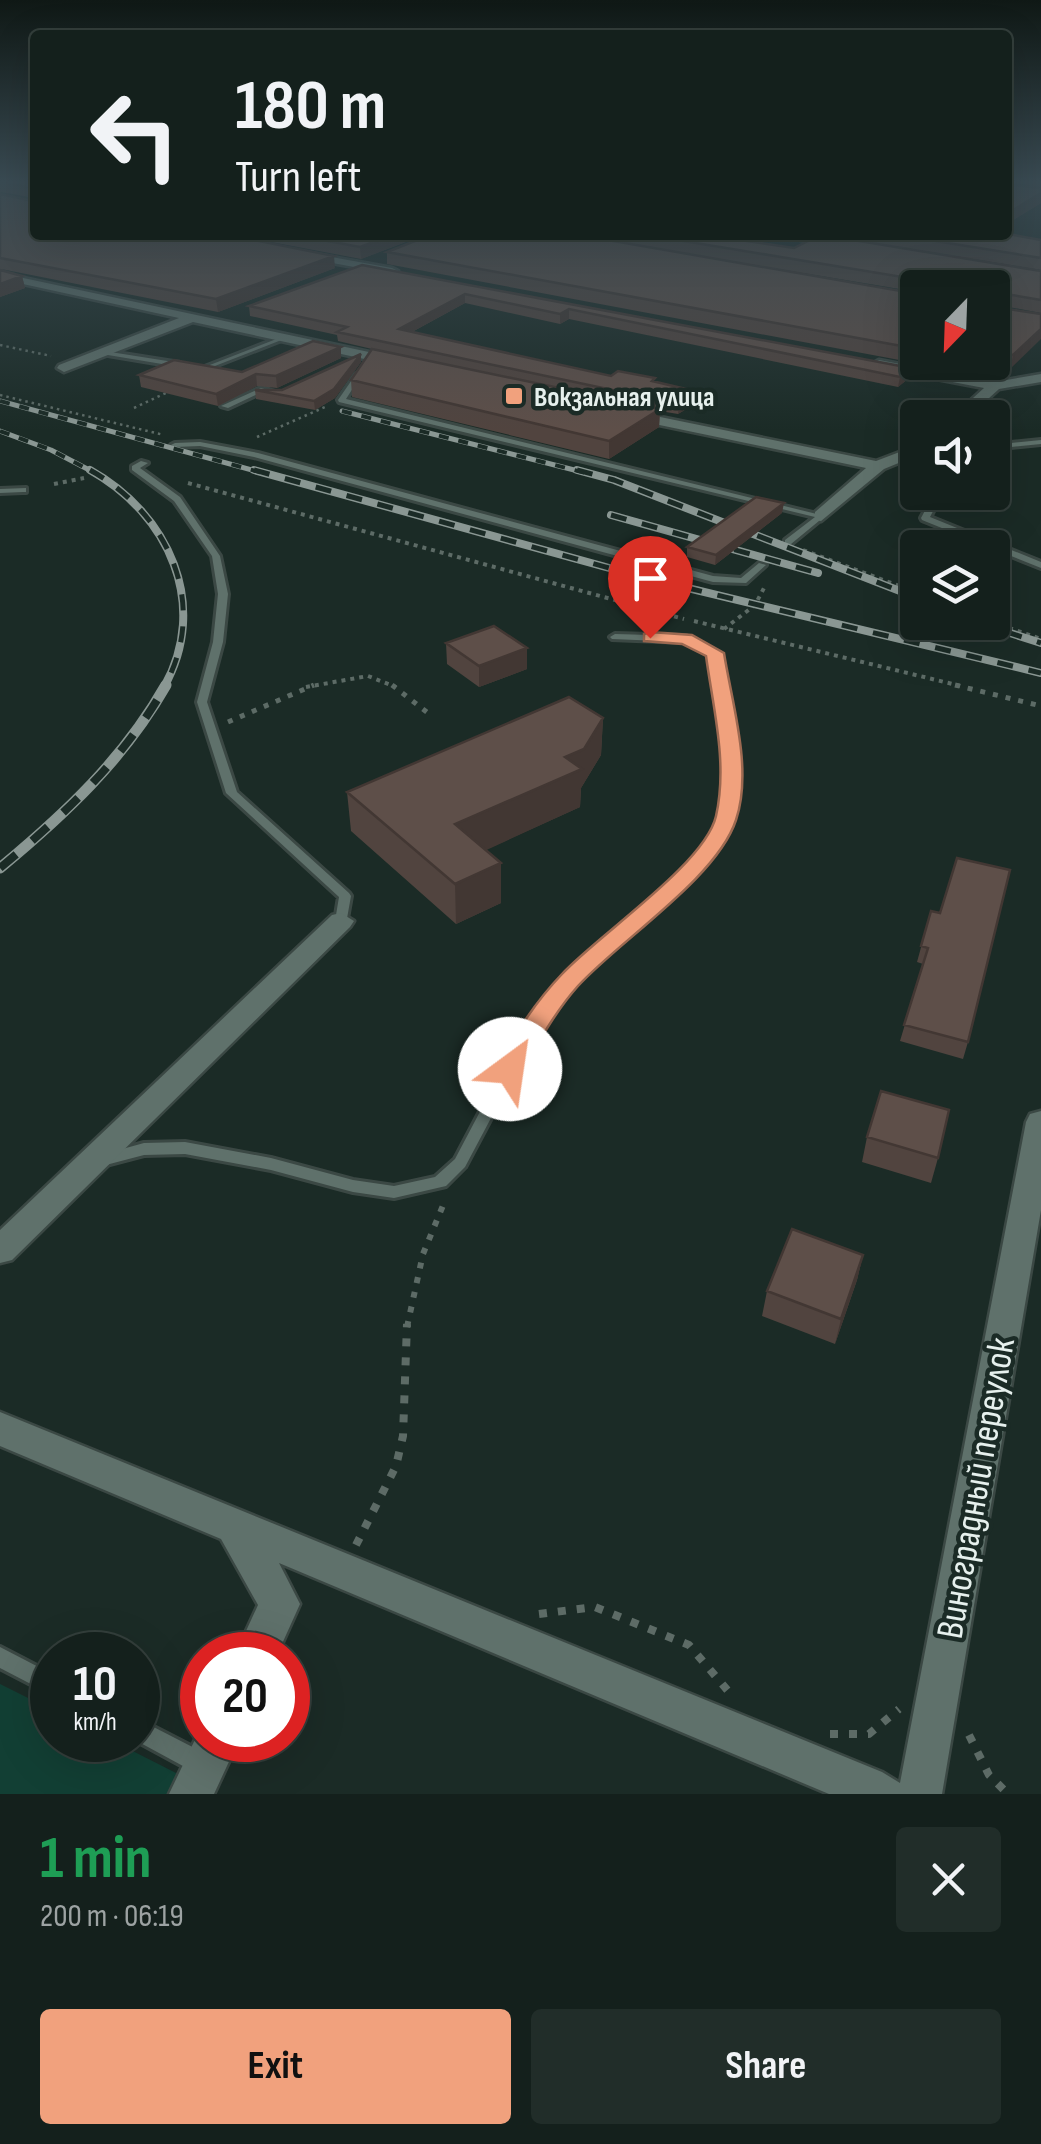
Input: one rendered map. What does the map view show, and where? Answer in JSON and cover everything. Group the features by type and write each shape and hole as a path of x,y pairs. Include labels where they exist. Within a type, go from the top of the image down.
{"street":[{"path":"347,263 400,273"},
{"path":"330,279 374,263"},
{"path":"0,276 408,364"},
{"path":"214,321 240,312"},
{"path":"64,368 195,317"},
{"path":"859,360 995,386 1041,378"},
{"path":"979,400 995,386"},
{"path":"605,409 878,466"},
{"path":"822,516 878,466 900,457"},
{"path":"0,1250 341,920"},
{"name":"Виноградный переулок","path":"920,1794 1041,1122"},
{"path":"0,1429 235,1526 353,1553 882,1794"},
{"path":"235,1526 280,1604 267,1632"}],"lane":[{"path":"104,353 205,371 286,337"},
{"path":"346,362 368,355"},
{"path":"368,355 342,400 822,516"},
{"path":"225,406 261,390 279,394 296,386"},
{"path":"1010,445 1041,442"},
{"path":"174,446 187,443 232,449 713,579 742,581 762,566"},
{"path":"140,466 177,499 216,556 222,610 202,702 204,718 216,735 232,793 345,896 341,920"},
{"path":"0,491 24,490"},
{"path":"929,510 925,518 1041,565"},
{"path":"788,542 822,516"},
{"path":"90,1163 144,1150 185,1148 394,1192 440,1182 460,1163 526,1038 570,980 706,855 726,821 732,777 715,653 686,639 615,637"},
{"path":"0,1657 30,1673"},
{"path":"160,1742 204,1766"}],"path":[{"path":"0,344 78,362"},
{"path":"134,408 207,374 205,371"},
{"path":"0,394 187,443"},
{"path":"232,449 342,400"},
{"path":"140,466 724,629 1041,706"},
{"path":"54,484 84,478"},
{"path":"788,542 900,585"},
{"path":"724,629 762,596 762,566"},
{"path":"1010,628 1041,639"},
{"path":"216,735 229,721 306,689 358,674 382,678 428,713"},
{"path":"353,1553 366,1518 396,1466 402,1436 408,1309 423,1254 460,1163"},
{"path":"531,1615 595,1606 688,1646 737,1700"},
{"path":"818,1734 869,1734 902,1706"},
{"path":"967,1732 988,1775 1008,1794"}],"green space":[{"path":"0,1684 30,1699 30,1762 154,1762 178,1774 168,1794 0,1794"}],"building":[{"path":"25,263 316,263 216,299"},
{"path":"446,263 738,263 900,291 900,346"},
{"path":"816,263 991,263 1041,271 1041,300 1010,295 1010,270 900,270 900,277"},
{"path":"362,265 900,366 900,377 569,309 560,314 465,294 399,329 611,376 618,371 655,378 652,381 699,392 679,404 337,332 347,327 249,306"},
{"path":"0,270 22,276 0,284"},
{"path":"1010,309 1041,314 1041,329 1013,355"},
{"path":"313,341 341,347 276,376 256,374 216,394 139,375 174,360 242,372"},
{"path":"372,349 660,409 609,441 351,380"},
{"path":"361,354 334,389 314,401 255,390 282,390"},
{"path":"756,497 784,503 716,555 687,547"},
{"path":"494,626 527,648 479,666 446,643"},
{"path":"569,697 603,718 584,749 565,757 582,769 455,824 501,863 455,884 347,792"},
{"path":"957,858 1010,870 968,1042 904,1025 928,948 921,946 931,911 940,913"},
{"path":"881,1091 949,1110 938,1158 867,1137"},
{"path":"792,1229 863,1255 841,1319 767,1291"}],"railway":[{"path":"0,401 263,473"},
{"path":"342,411 586,473"},
{"path":"0,431 51,450 92,472"},
{"path":"254,470 642,577 1041,673"},
{"path":"577,470 614,480 900,591"},
{"path":"92,472 141,511 174,564 182,594 183,625 177,656 164,687"},
{"path":"611,515 818,573"},
{"path":"1010,633 1041,643"},
{"path":"0,868 92,784 131,737 166,685"}],"place":[{"name":"Вокзальная улица","path":"514,396"}],"route":[{"path":"510,1069 526,1038 570,980 706,855 726,821 732,777 715,653 686,639 650,638"}]}
